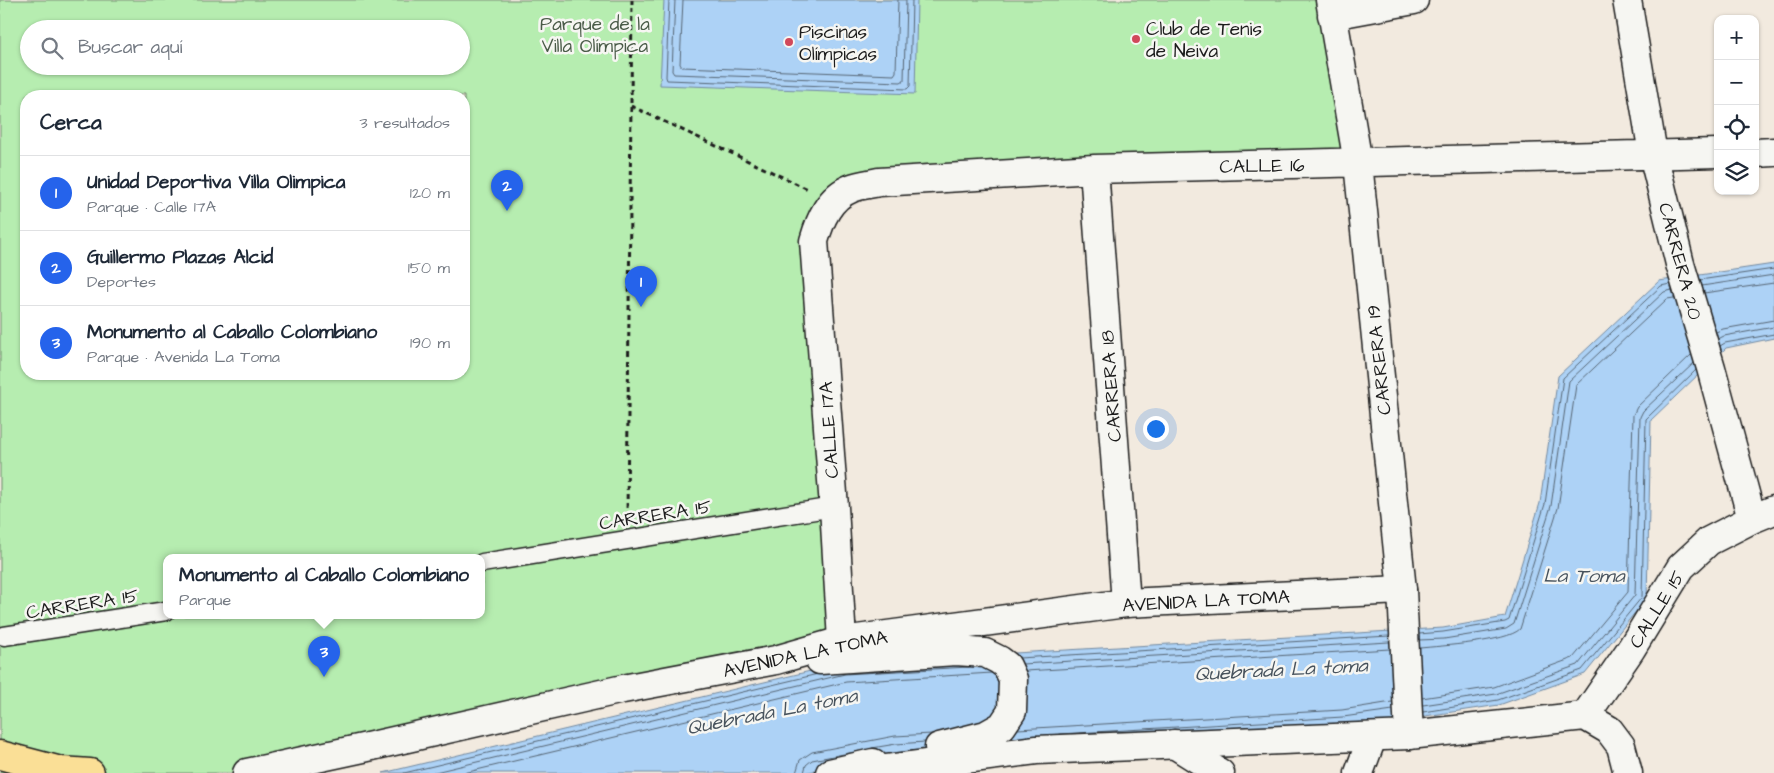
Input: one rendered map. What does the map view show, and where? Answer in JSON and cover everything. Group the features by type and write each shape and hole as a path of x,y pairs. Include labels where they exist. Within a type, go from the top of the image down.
{"main road":[{"path":"0,755 60,770 90,773"}],"street":[{"path":"1331,7 1414,0"},
{"name":"CARRERA 20","path":"1627,0 1653,154 1680,264 1711,368 1763,515"},
{"name":"CARRERA 19","path":"1331,7 1358,163 1402,590 1408,728"},
{"path":"1759,153 1774,152"},
{"name":"CALLE 16","path":"827,210 851,188 879,182 1094,169 1714,153"},
{"name":"CARRERA 18","path":"1094,169 1126,603"},
{"name":"CALLE 17A","path":"827,210 814,241 842,641"},
{"name":"CALLE 15","path":"1585,716 1631,649 1681,567 1709,541 1763,515"},
{"name":"AVENIDA LA TOMA","path":"247,773 623,689 776,660 842,641 1126,603 1402,590"},
{"path":"776,660 839,660 956,651 985,653 1000,660 1007,666 1012,679 1012,711 1002,726 986,735 830,773"},
{"path":"855,773 891,770 1036,750 1372,738 1408,728 1585,716 1609,730 1622,746 1628,773"},
{"path":"1359,773 1372,738"},
{"path":"1174,744 1220,773"}],"lane":[{"name":"CARRERA 15","path":"485,563 834,507"},
{"name":"CARRERA 15","path":"4,636 163,611"}],"path":[{"path":"627,541 632,0"},
{"path":"631,106 827,210"}],"green space":[{"name":"Parque de la Villa Olímpica","path":"0,0 1330,0 1358,163 879,182 820,220 837,633 253,773 0,773"}],"water":[{"name":"Piscinas Olímpicas","path":"664,0 917,0 915,94 660,85"},
{"name":"La Toma","path":"1774,264 1774,338 1726,348 1651,420 1647,598 1585,674 1499,705 1345,728 897,755 803,773 383,773 844,663 1443,628 1505,617 1540,503 1558,376 1659,281"}],"place":[{"name":"Club de Tenis de Neiva","path":"1136,39"},
{"name":"Piscinas Olímpicas","path":"789,42"},
{"name":"Guillermo Plazas Alcid","path":"507,211"},
{"name":"Unidad Deportiva Villa Olimpica","path":"641,307"},
{"name":"Monumento al Caballo Colombiano","path":"324,677"}],"water label":[{"name":"Quebrada La toma","path":"1281,669"},
{"name":"Quebrada La toma","path":"772,711"}]}
